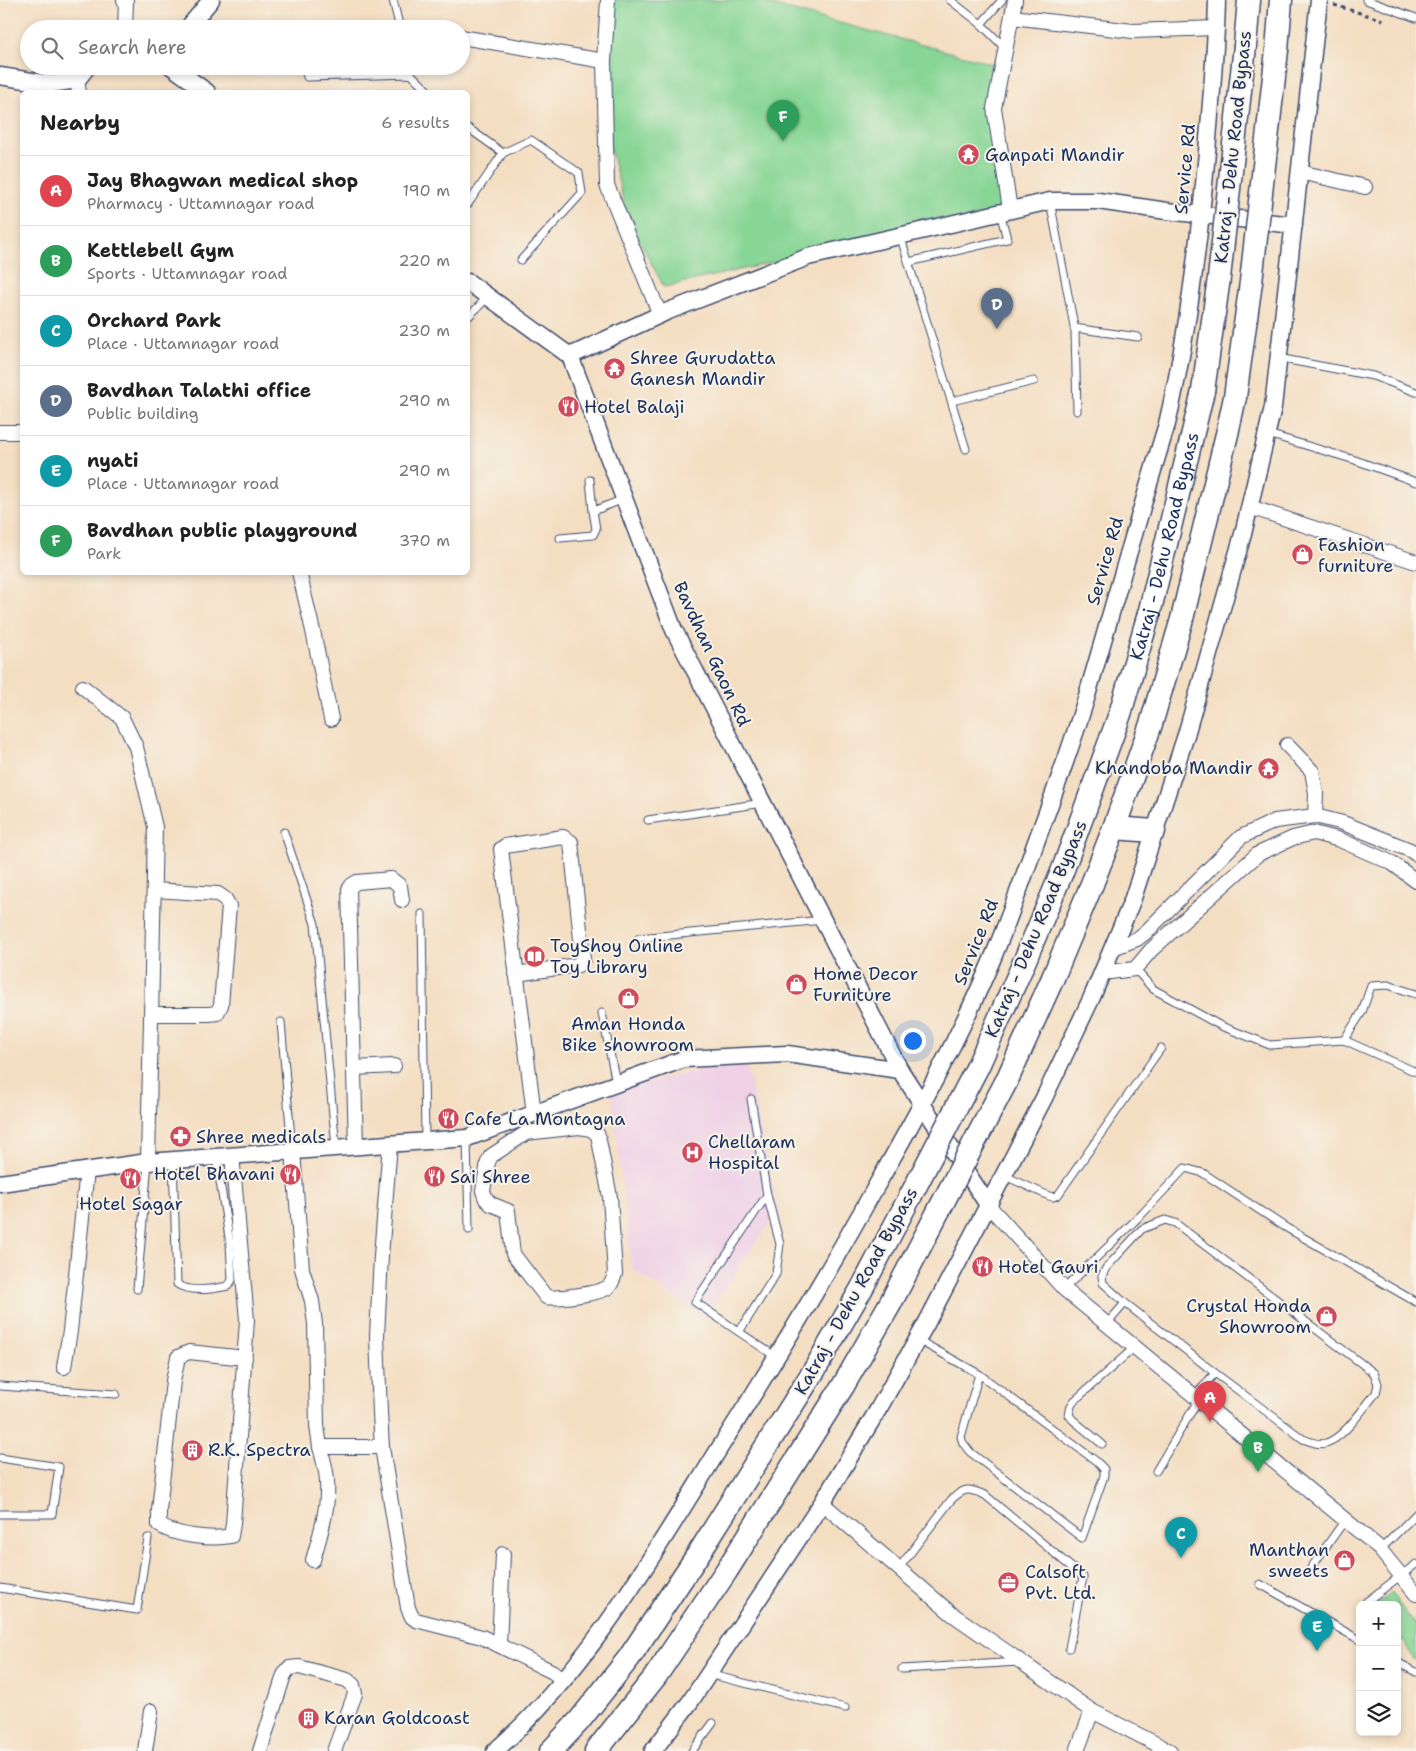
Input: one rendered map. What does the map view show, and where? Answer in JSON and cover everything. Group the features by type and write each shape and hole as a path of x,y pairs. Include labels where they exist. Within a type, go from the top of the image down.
{"highway":[{"name":"Katraj - Dehu Road Bypass","path":"551,1751 579,1721 629,1658 699,1552 820,1361 862,1288 978,1066 1062,872 1120,714 1150,610 1203,391 1219,278 1249,0"},
{"name":"Katraj - Dehu Road Bypass","path":"596,1751 656,1677 727,1570 847,1378 890,1304 1007,1080 1052,980 1114,828 1151,724 1182,619 1235,397 1251,282 1281,0"},
{"path":"1114,828 1154,831"}],"street":[{"path":"124,0 126,1 125,20"},
{"path":"194,20 211,0"},
{"path":"608,0 604,61 607,185 660,315"},
{"path":"1005,210 994,108 1014,0"},
{"name":"Service Rd","path":"495,1751 528,1720 563,1680 604,1628 777,1358 829,1271 923,1105 950,1053 994,954 1055,791 1085,702 1167,424 1176,387 1202,215 1216,28 1216,0"},
{"path":"653,1751 708,1674 822,1503 879,1408 917,1340 1048,1089 1102,973 1132,901 1186,735 1250,507 1273,406 1319,0"},
{"path":"1012,17 1133,31 1216,28"},
{"path":"470,39 604,61"},
{"path":"183,75 204,90"},
{"path":"0,76 52,88 78,86"},
{"path":"1300,172 1365,187"},
{"path":"475,290 570,356 660,315 808,257 1050,201 1098,201 1294,225"},
{"name":"Bavdhan Gaon Rd","path":"570,356 674,630 900,1070 988,1205"},
{"path":"0,432 20,432"},
{"path":"1250,507 1416,562"},
{"path":"300,575 332,724"},
{"path":"84,686 122,718 136,748 155,828 148,1162"},
{"path":"1287,745 1312,771 1316,793 1315,816"},
{"path":"1113,948 1137,939 1162,918 1192,885 1241,837 1275,821 1315,816 1343,823 1416,854"},
{"path":"1102,973 1135,969 1151,950 1258,854 1293,838 1314,833 1340,840 1392,863 1416,881"},
{"path":"516,974 578,965 583,959 571,842 563,837 504,846 501,849 516,974 534,1114"},
{"path":"356,1146 349,889 357,882 391,880 400,886 402,900"},
{"path":"152,1014 217,1013 221,1005 228,906 225,899 218,894 154,890"},
{"path":"1135,969 1137,939"},
{"path":"0,1183 148,1162 467,1138 684,1059 787,1054 900,1070"},
{"path":"354,1068 394,1066"},
{"path":"505,1124 510,1143"},
{"path":"579,1127 590,1129 598,1135 610,1197 614,1274 613,1281 607,1288 555,1299 546,1297 513,1254 508,1212 491,1204 483,1192 488,1162 491,1156 510,1143 526,1133 579,1127"},
{"path":"390,1144 380,1256 377,1336 382,1447 408,1608 412,1617 421,1622 482,1637 553,1672 563,1680"},
{"path":"292,1151 302,1269 312,1301 317,1426 328,1481 324,1520 313,1560"},
{"path":"224,1156 247,1320 245,1358 235,1496 231,1536 219,1538 168,1531 160,1525 159,1510 173,1381 178,1357 189,1352 245,1358"},
{"path":"64,1367 70,1331 87,1170"},
{"path":"988,1205 1064,1289 1380,1550 1416,1594"},
{"path":"320,1447 382,1447"},
{"path":"822,1503 952,1614 1092,1711 1170,1751"},
{"path":"499,1645 503,1554"},
{"path":"260,1751 284,1674 289,1668 299,1667 347,1680 353,1686 355,1694 334,1751"},
{"path":"144,1751 151,1711"},
{"path":"1077,1751 1092,1711"}],"lane":[{"path":"393,0 398,20"},
{"path":"950,0 981,24 1006,48"},
{"path":"981,24 1002,0"},
{"path":"1366,0 1416,18"},
{"path":"306,75 306,77 336,75"},
{"path":"414,75 427,90"},
{"path":"470,129 503,153"},
{"path":"470,201 503,153 531,140 579,173 582,193 522,260"},
{"path":"1050,201 1074,328 1076,411"},
{"path":"909,262 1007,239 1005,210"},
{"path":"900,235 966,449"},
{"path":"470,309 475,290"},
{"path":"1074,328 1138,337"},
{"path":"1278,358 1373,376 1416,392"},
{"path":"952,401 1034,381"},
{"path":"1267,434 1355,460 1416,482"},
{"path":"560,538 593,535 596,529 590,480"},
{"path":"594,511 624,498"},
{"path":"648,820 763,803"},
{"path":"284,832 315,924 336,1148"},
{"path":"422,914 425,1141"},
{"path":"639,938 823,920"},
{"path":"1135,969 1153,989 1221,1026 1270,1045 1344,1040 1416,1072"},
{"path":"1344,1040 1362,1012 1372,986 1388,985 1416,994"},
{"path":"602,1013 616,1084"},
{"path":"280,1022 292,1151"},
{"path":"1003,1175 1049,1196 1058,1195 1161,1048"},
{"path":"739,1332 776,1274 780,1244 768,1195 751,1100"},
{"path":"467,1138 469,1230"},
{"path":"173,1160 177,1284 184,1289 220,1288 228,1286 232,1280 224,1156"},
{"path":"137,1289 148,1162"},
{"path":"1064,1289 1143,1213 1185,1168 1203,1173 1285,1227 1416,1302"},
{"path":"768,1195 695,1302 777,1358"},
{"path":"1165,1220 1175,1223 1374,1373 1378,1384 1376,1393 1340,1435 1327,1443 1314,1443 1303,1439 1215,1373 1124,1303 1102,1283 1102,1276 1106,1268 1142,1229 1165,1220"},
{"path":"1107,1324 1124,1303"},
{"path":"917,1340 979,1374 1096,1461 1104,1469 1104,1476 1082,1538 970,1452 962,1443 961,1437 979,1374"},
{"path":"1102,1444 1073,1420 1069,1415 1071,1406 1074,1401 1135,1347"},
{"path":"1156,1471 1197,1398 1215,1373"},
{"path":"0,1386 116,1394"},
{"path":"0,1458 59,1468 52,1514 0,1514"},
{"path":"899,1568 960,1491 970,1489 985,1495 1083,1577 1068,1648"},
{"path":"1380,1550 1416,1514"},
{"path":"1311,1568 1345,1520"},
{"path":"0,1588 137,1610 148,1538"},
{"path":"1367,1601 1416,1564"},
{"path":"1260,1584 1356,1638"},
{"path":"902,1668 1022,1662"},
{"path":"1401,1664 1416,1672"},
{"path":"708,1674 845,1708"},
{"path":"692,1751 712,1723"}],"path":[{"path":"1319,0 1390,22"}],"shaded area":[{"name":"Chellaram Hospital","path":"746,1063 778,1210 705,1318 632,1269 612,1094 627,1087 689,1072"}],"green space":[{"path":"608,0 753,0 991,63 1010,209 664,287 628,219 609,144"},
{"path":"1391,1593 1397,1601 1380,1601"},
{"path":"1401,1606 1416,1626 1416,1658 1413,1660 1403,1639 1401,1640"}],"place":[{"name":"Bavdhan public playground","path":"783,141"},
{"name":"Ganpati Mandir","path":"969,155"},
{"name":"Bavdhan Talathi office","path":"997,329"},
{"name":"Shree Gurudatta Ganesh Mandir","path":"614,368"},
{"name":"Hotel Balaji","path":"568,407"},
{"name":"Fashion furniture","path":"1302,555"},
{"name":"Khandoba Mandir","path":"1269,768"},
{"name":"ToyShoy Online Toy Library","path":"534,956"},
{"name":"Home Decor Furniture","path":"797,984"},
{"name":"Aman Honda Bike showroom","path":"628,999"},
{"name":"Cafe La Montagna","path":"448,1119"},
{"name":"Shree medicals","path":"180,1137"},
{"name":"Chellaram Hospital","path":"692,1152"},
{"name":"Hotel Bhavani","path":"291,1174"},
{"name":"Sai Shree","path":"434,1177"},
{"name":"Hotel Sagar","path":"131,1179"},
{"name":"Hotel Gauri","path":"982,1267"},
{"name":"Crystal Honda Showroom","path":"1327,1316"},
{"name":"Jay Bhagwan medical shop","path":"1210,1422"},
{"name":"R.K. Spectra","path":"192,1450"},
{"name":"Kettlebell Gym","path":"1258,1472"},
{"name":"Orchard Park","path":"1181,1558"},
{"name":"Manthan sweets","path":"1345,1560"},
{"name":"Calsoft Pvt. Ltd.","path":"1009,1582"},
{"name":"nyati","path":"1317,1651"},
{"name":"Karan Goldcoast","path":"308,1718"}]}
